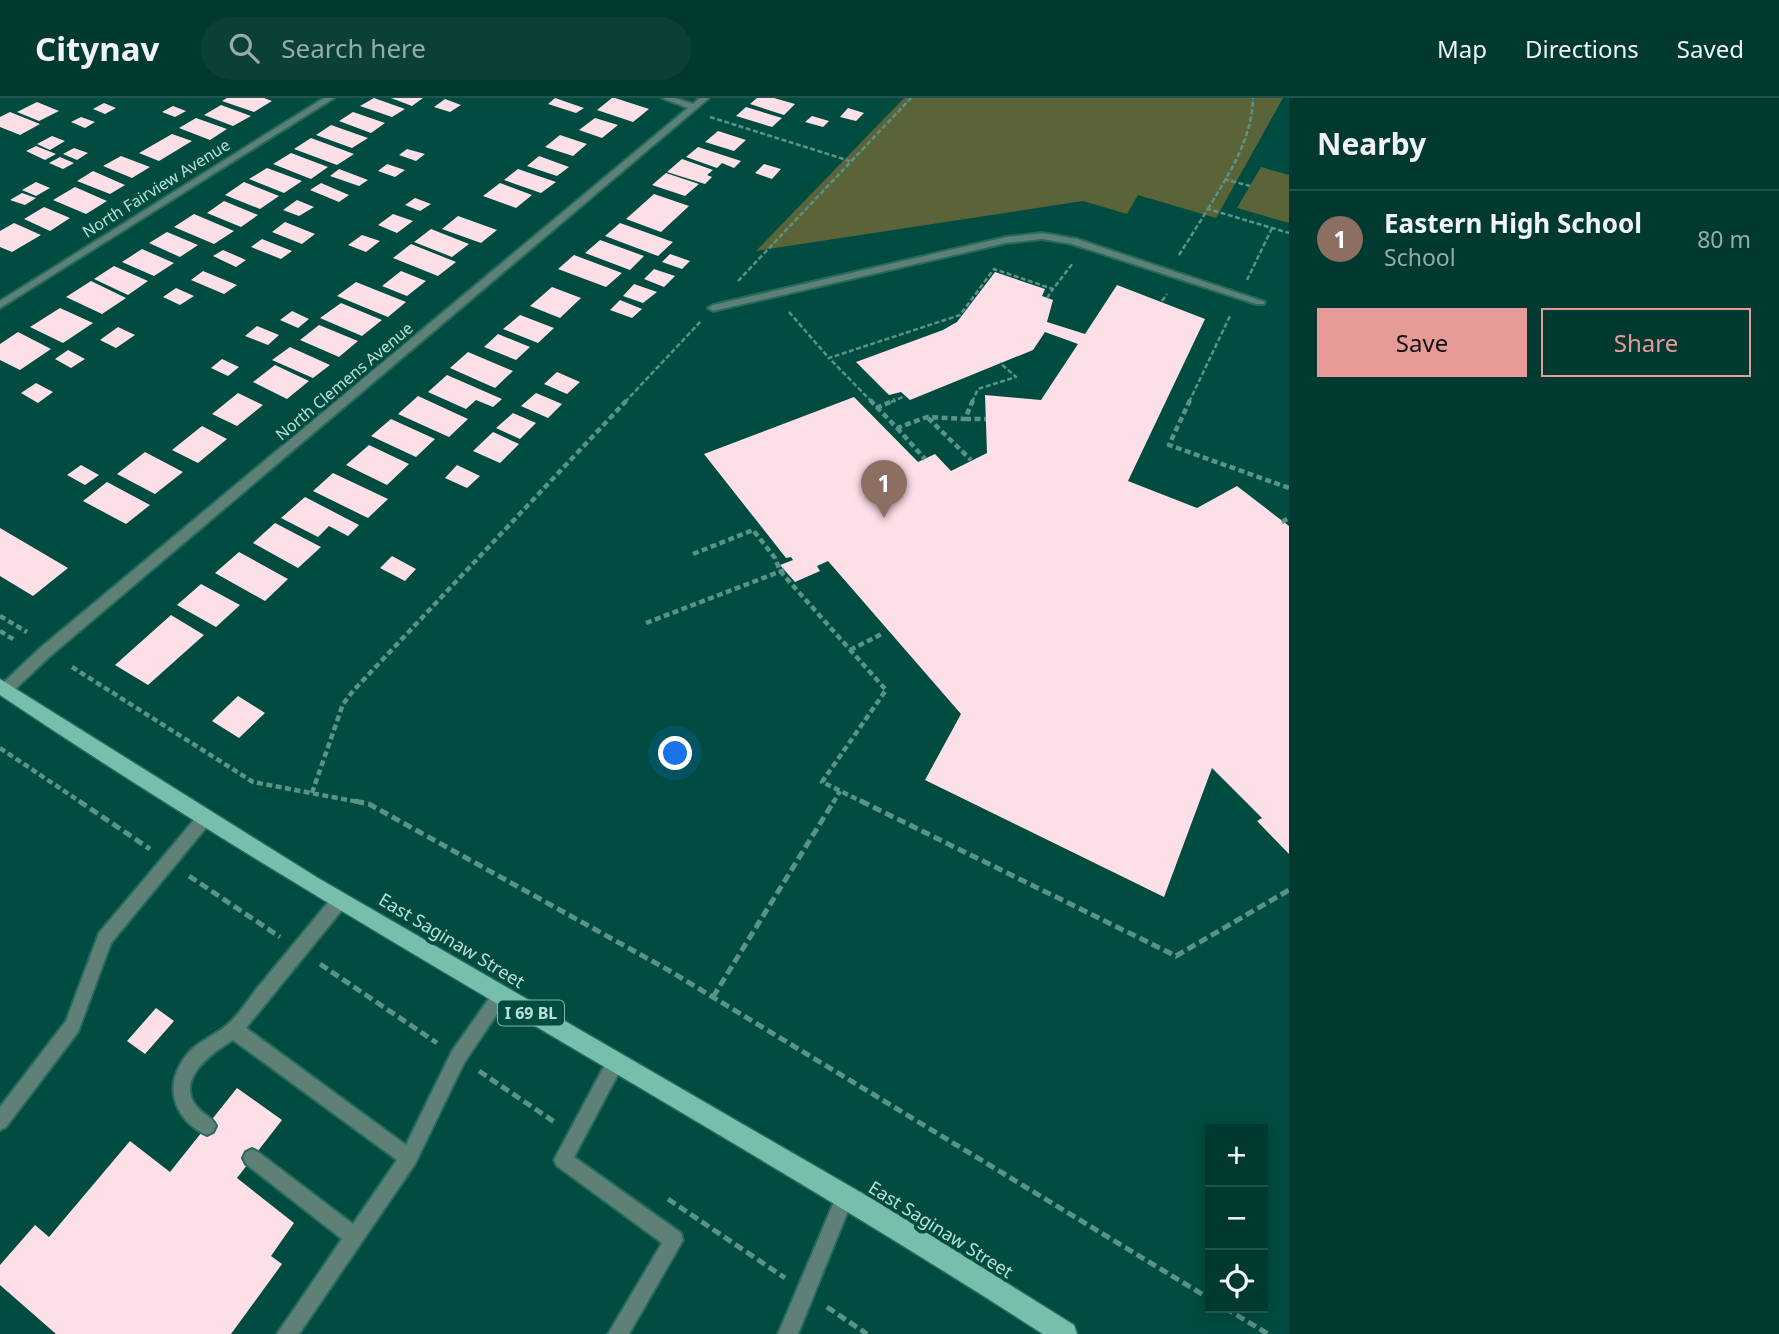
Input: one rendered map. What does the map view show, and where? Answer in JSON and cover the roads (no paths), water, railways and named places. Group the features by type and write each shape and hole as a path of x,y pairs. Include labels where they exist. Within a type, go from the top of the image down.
{"main road":[{"name":"East Saginaw Street","path":"2,688 204,820 845,1196 1065,1334"}],"street":[{"name":"North Fairview Avenue","path":"0,305 330,98"},
{"path":"666,98 694,107"},
{"name":"North Clemens Avenue","path":"2,688 705,98"},
{"path":"713,308 1006,240 1042,236 1087,245 1260,302"},
{"path":"0,1121 72,1026 105,938 204,820"},
{"path":"207,1126 191,1114 184,1103 181,1086 186,1070 207,1046 234,1030 340,900"},
{"path":"287,1334 409,1158 458,1057 501,996"},
{"path":"234,1030 409,1158"},
{"path":"615,1063 563,1160 674,1240 618,1334"},
{"path":"252,1158 355,1237"},
{"path":"788,1334 845,1196"}],"place":[{"name":"Eastern High School","path":"884,518"}]}
